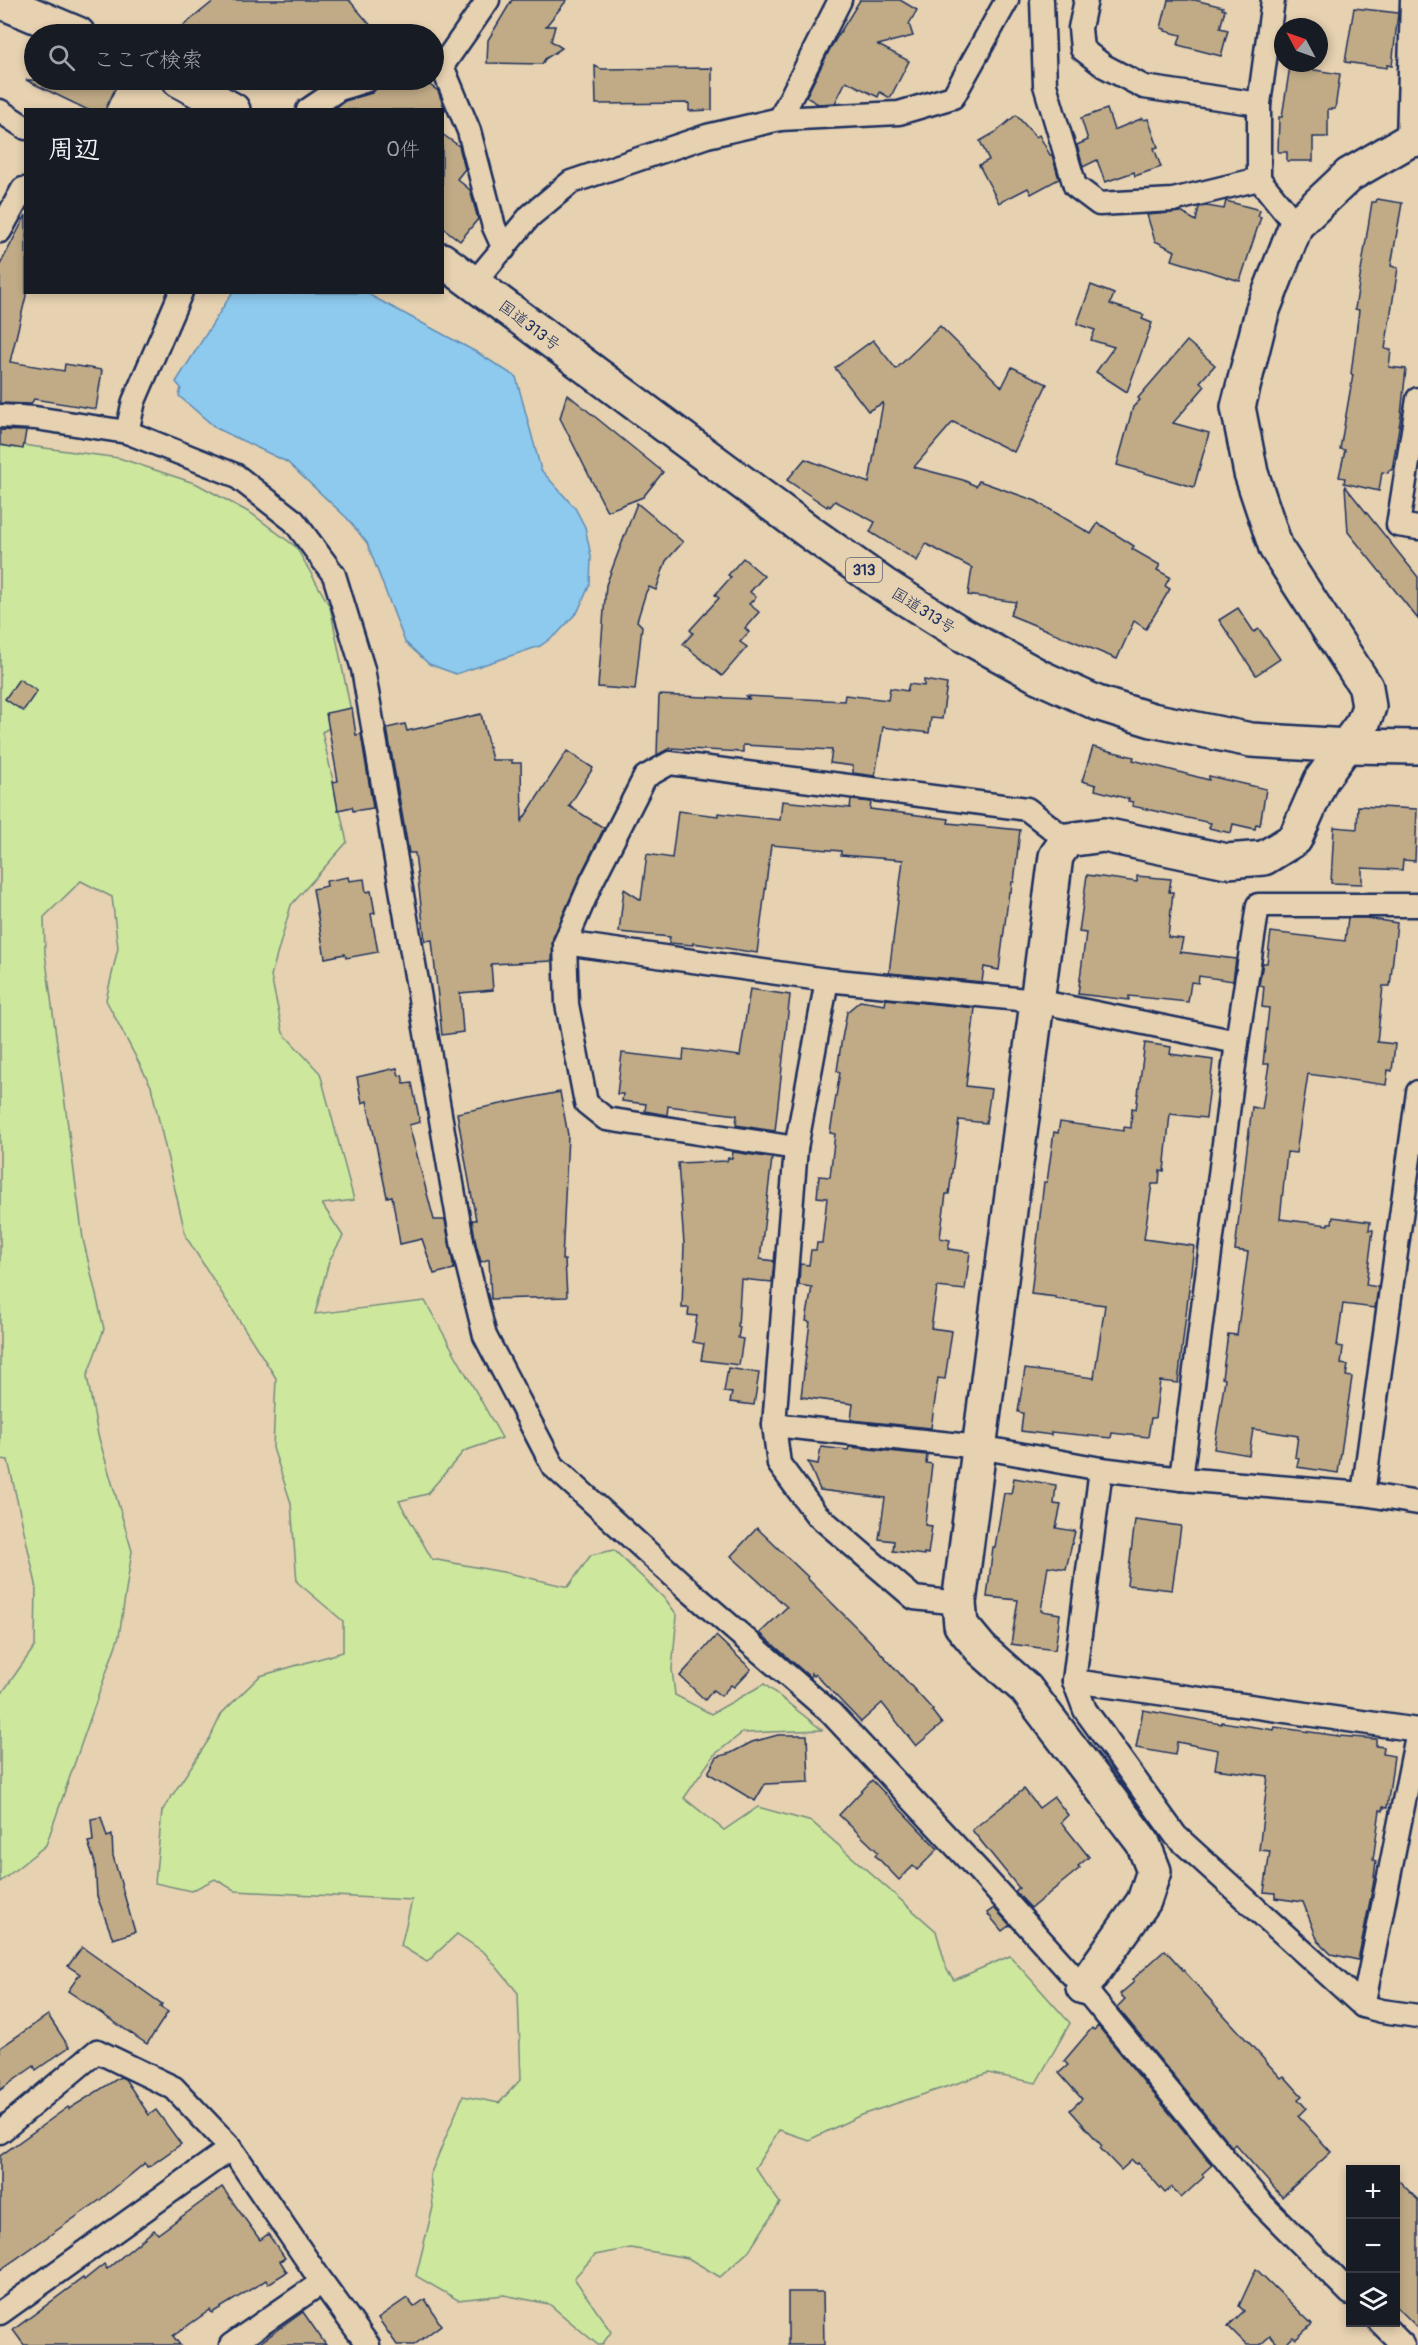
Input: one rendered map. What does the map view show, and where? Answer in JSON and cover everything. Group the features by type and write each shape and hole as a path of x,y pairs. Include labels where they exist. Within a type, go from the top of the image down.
{"main road":[{"path":"0,1 54,24"},
{"path":"197,90 229,108"},
{"path":"1083,1987 1144,1901 1154,1871 1143,1843 1026,1689 981,1649 961,1625 959,1603 1056,856 1067,840 1104,835 1227,861 1264,858 1295,840 1321,780 1363,723 1369,707 1366,687 1276,548 1251,472 1238,406 1262,312 1296,225 1349,175 1413,140"},
{"name":"国道313号","path":"444,261 884,585 962,634 1040,677 1097,703 1152,720 1251,740 1347,746 1418,747"}],"street":[{"path":"444,58 488,0"},
{"path":"780,119 840,0"},
{"path":"474,283 530,216 571,182 707,136 780,119 899,113 953,97 1007,0"},
{"path":"1042,0 1045,85 1075,186 1099,204 1173,200 1259,178"},
{"path":"1086,0 1080,28 1082,49 1104,66 1143,87 1259,104"},
{"path":"1273,0 1259,104 1259,178 1296,225"},
{"path":"1412,0 1413,140"},
{"path":"444,79 469,131 494,227 504,249"},
{"path":"311,108 338,90"},
{"path":"0,111 24,127"},
{"path":"0,231 24,189"},
{"path":"127,432 134,401 180,294"},
{"path":"1418,399 1398,525 1418,528"},
{"path":"0,416 35,418 127,432 235,475 294,521 334,575 363,669 463,1247 485,1336 553,1466 690,1591 831,1713 978,1870 1083,1987 1262,2204 1346,2288"},
{"path":"796,1148 606,1119 586,1102 567,1004 565,943 592,881 645,777 670,763 1027,808 1067,840"},
{"path":"1181,1479 1237,1042 1257,905 1418,905"},
{"path":"565,943 827,980 1037,1001 1237,1042"},
{"path":"827,980 796,1148 774,1425 779,1464 816,1514 914,1598 959,1603"},
{"path":"1363,1494 1418,1092"},
{"path":"774,1425 979,1447 1101,1469 1181,1479 1363,1494 1418,1503"},
{"path":"1101,1469 1074,1681 1085,1710 1176,1836 1363,2006 1418,2016"},
{"path":"1074,1681 1418,1730 1363,2006"},
{"path":"0,2132 97,2051 174,2088 231,2148 368,2345"},
{"path":"0,2313 231,2148"},
{"path":"231,2345 322,2282"},
{"path":"1385,2327 1403,2345"}],"green space":[{"path":"0,442 119,458 197,484 252,514 296,547 330,607 352,716 322,732 347,842 291,905 271,976 283,1033 320,1073 354,1200 322,1204 343,1236 329,1261 315,1314 425,1301 502,1438 464,1451 427,1494 399,1501 432,1559 568,1587 591,1555 614,1550 666,1600 677,1615 672,1669 675,1695 711,1714 764,1684 822,1730 742,1733 714,1755 684,1798 724,1830 758,1807 812,1822 936,1931 947,1970 954,1980 1010,1956 1070,2023 1036,2083 988,2073 861,2115 809,2140 779,2130 755,2168 780,2203 749,2251 720,2277 688,2258 631,2248 595,2255 574,2278 611,2332 602,2345 598,2345 549,2304 504,2295 458,2300 416,2276 433,2207 430,2175 463,2096 499,2103 521,2079 518,1993 485,1953 457,1934 427,1962 401,1946 412,1900 236,1891 215,1879 191,1891 155,1883 162,1811 210,1738 222,1713 260,1676 343,1652 343,1621 297,1582 291,1503 273,1448 276,1378 186,1237 151,1086 106,1000 118,948 112,897 81,881 44,917 45,953 83,1239 104,1329 87,1376 98,1435 132,1551 119,1636 46,1845 0,1882 0,1696 35,1646 36,1584 8,1460 0,1459"}],"water":[{"path":"231,294 368,294 478,353 516,377 541,470 575,508 585,527 591,556 590,584 578,611 558,633 540,646 456,674 429,664 405,642 367,543 347,518 287,462 216,428 179,396 181,388 176,382"}],"building":[{"path":"215,0 349,0 369,24 185,24"},
{"path":"512,0 567,0 546,26 555,26 551,41 562,48 545,59 542,64 487,63 488,40"},
{"path":"860,0 900,0 917,10 909,24 913,36 878,45 909,61 890,98 880,92 878,97 846,81 835,103 818,104 806,97 831,47"},
{"path":"1168,0 1195,0 1223,7 1222,9 1225,10 1220,28 1228,30 1221,56 1178,45 1181,35 1161,28"},
{"path":"1354,8 1398,13 1392,66 1387,65 1387,68 1345,62"},
{"path":"595,66 601,69 712,68 712,110 689,111 689,103 596,104"},
{"path":"1289,72 1340,74 1335,109 1328,109 1328,137 1313,137 1313,161 1287,161 1287,152 1278,152 1279,117 1282,117"},
{"path":"47,90 115,90 106,108 84,108"},
{"path":"375,90 437,90 445,110 444,108 336,108 345,101 372,93"},
{"path":"1107,109 1114,130 1143,118 1148,119 1158,147 1154,148 1161,167 1135,176 1134,172 1105,182 1097,160 1083,167 1077,145 1088,140 1081,118"},
{"path":"1016,115 1036,137 1039,135 1052,155 1059,179 1031,194 1028,188 999,203 979,165 989,160 980,141 996,132"},
{"path":"444,135 459,146 465,169 457,179 470,190 478,219 460,241 444,229"},
{"path":"1377,199 1402,203 1391,266 1398,268 1385,349 1391,350 1389,367 1406,369 1392,470 1388,473 1382,472 1379,491 1344,483 1345,478 1339,477 1345,450 1340,449 1353,375 1351,374 1359,310 1355,309 1372,202 1376,202"},
{"path":"1226,201 1260,210 1258,216 1261,217 1240,281 1172,260 1175,251 1155,241 1147,215 1181,212 1196,221 1199,207 1224,209"},
{"path":"24,219 24,294 26,296 10,362 64,371 65,364 102,370 96,409 34,399 31,404 0,403 0,265"},
{"path":"1091,285 1114,294 1110,304 1144,315 1142,319 1152,323 1127,392 1096,372 1114,347 1091,340 1095,330 1077,324"},
{"path":"940,326 1002,387 1012,367 1047,384 1014,452 953,422 914,467 963,480 976,486 979,481 1036,501 1091,534 1098,523 1134,546 1132,549 1160,565 1157,570 1170,577 1165,586 1170,589 1146,629 1134,621 1117,659 1010,615 1016,602 968,595 972,568 926,544 917,561 870,532 875,522 835,501 827,507 787,480 805,459 869,483 883,403 868,411 835,368 873,340 896,369"},
{"path":"1187,341 1215,365 1200,382 1205,386 1173,423 1209,433 1194,487 1117,465 1133,407 1140,400 1138,398"},
{"path":"567,394 663,472 643,497 607,511 560,418"},
{"path":"0,430 26,431 23,449 0,445"},
{"path":"1345,486 1418,577 1418,619 1348,532"},
{"path":"637,503 683,542 666,561 656,590 649,587 646,592 637,621 642,626 635,690 598,687 606,585"},
{"path":"743,558 764,576 750,592 756,597 749,604 759,612 745,628 749,632 740,642 747,647 722,676 683,644 693,633 690,630 719,598 715,595 731,577 728,575"},
{"path":"1238,608 1254,632 1259,629 1280,659 1256,675 1219,620"},
{"path":"19,679 37,691 23,711 5,699"},
{"path":"924,680 947,684 942,719 931,718 929,733 883,727 875,776 853,773 853,766 830,763 832,750 743,745 743,752 670,748 657,755 659,695 844,701 845,695 888,700 890,688 907,691 909,684 924,686"},
{"path":"352,708 356,735 361,734 373,808 353,811 352,807 338,810 333,782 338,781 326,713"},
{"path":"481,714 492,760 512,760 512,763 521,763 522,821 567,751 593,768 569,806 604,828 553,938 552,961 491,964 493,990 460,993 463,1032 442,1035 432,940 425,941 415,853 409,853 387,728 405,724 407,731"},
{"path":"1093,747 1209,780 1209,776 1266,789 1260,825 1256,824 1255,829 1233,824 1231,833 1209,828 1211,823 1132,806 1133,802 1128,801 1129,799 1095,790 1096,785 1082,781"},
{"path":"851,800 871,802 870,809 949,819 948,823 1020,830 999,970 984,967 982,982 889,973 903,860 841,855 841,851 771,845 757,953 693,943 693,945 669,943 670,937 619,932 624,889 641,900 647,854 672,858 678,811 780,820 782,801 850,808"},
{"path":"1358,806 1417,809 1415,861 1403,860 1402,870 1362,868 1362,884 1331,883 1334,827 1357,829"},
{"path":"1087,875 1137,882 1137,876 1171,879 1169,892 1173,892 1168,937 1183,939 1180,952 1236,959 1233,981 1199,976 1198,983 1191,982 1188,1002 1129,996 1129,1000 1078,994 1086,933 1079,932"},
{"path":"348,877 349,881 364,879 366,892 371,891 375,913 371,914 378,952 346,958 345,954 325,958 313,889 327,886 326,881"},
{"path":"1348,918 1366,918 1397,923 1390,986 1383,986 1377,1042 1395,1044 1392,1071 1388,1070 1386,1085 1308,1074 1296,1153 1287,1152 1280,1219 1328,1225 1332,1223 1333,1217 1370,1222 1369,1230 1373,1230 1366,1285 1378,1287 1375,1308 1343,1304 1337,1346 1343,1347 1341,1364 1348,1365 1346,1376 1352,1377 1338,1473 1297,1467 1299,1458 1295,1457 1298,1436 1253,1429 1249,1455 1214,1449 1225,1379 1222,1378 1228,1334 1237,1335 1248,1252 1235,1250 1252,1107 1262,1109 1269,1064 1263,1064 1269,1008 1262,1007 1264,986 1259,985 1263,963 1267,963 1271,932 1345,941"},
{"path":"750,989 790,995 775,1131 736,1125 737,1115 668,1106 667,1115 645,1111 646,1104 622,1101 623,1094 617,1094 622,1053 683,1060 684,1049 740,1056"},
{"path":"886,999 975,1008 966,1086 991,1089 986,1123 959,1120 949,1194 946,1194 940,1238 950,1240 948,1249 970,1252 965,1290 937,1287 931,1328 952,1331 945,1379 938,1378 931,1428 851,1420 853,1404 801,1397 810,1322 806,1321 812,1287 799,1285 800,1264 809,1265 811,1250 816,1250 817,1243 822,1243 827,1198 817,1197 819,1176 830,1177 835,1134 830,1133 847,1012 860,1001 885,1005"},
{"path":"1145,1043 1171,1047 1170,1054 1213,1060 1206,1118 1170,1114 1164,1171 1160,1170 1159,1184 1152,1184 1144,1239 1194,1246 1178,1383 1160,1381 1155,1418 1151,1418 1148,1437 1112,1433 1111,1438 1021,1431 1023,1413 1018,1412 1025,1369 1094,1378 1105,1305 1031,1294 1044,1182 1047,1182 1054,1132 1058,1133 1060,1122 1124,1131 1124,1127 1131,1128 1132,1108 1136,1109"},
{"path":"397,1068 404,1084 412,1083 420,1122 409,1125 434,1220 445,1220 454,1269 434,1274 422,1239 400,1244 392,1196 387,1197 367,1101 362,1103 357,1077"},
{"path":"560,1092 568,1135 562,1260 565,1260 567,1297 491,1299 489,1259 481,1262 476,1244 472,1220 476,1220 457,1113"},
{"path":"733,1152 772,1158 760,1259 774,1261 772,1282 741,1279 738,1338 743,1339 739,1365 701,1360 704,1344 693,1342 697,1316 688,1315 689,1308 682,1308 684,1244 678,1163 727,1161 728,1158 732,1158"},
{"path":"728,1368 759,1373 754,1405 730,1402 732,1393 724,1392"},
{"path":"821,1447 848,1450 849,1447 927,1455 926,1463 932,1464 925,1525 932,1526 928,1554 893,1551 894,1541 879,1539 885,1498 820,1490 808,1462 818,1464"},
{"path":"1014,1478 1056,1485 1054,1504 1061,1505 1056,1528 1075,1531 1066,1569 1048,1566 1041,1611 1060,1614 1055,1650 1011,1644 1018,1600 987,1597 993,1547 995,1547 1004,1493 1011,1494"},
{"path":"1135,1520 1181,1526 1172,1590 1127,1585"},
{"path":"757,1528 869,1640 933,1710 942,1724 916,1746 882,1703 861,1722 815,1674 814,1676 811,1673 811,1678 760,1633 787,1607 731,1556"},
{"path":"716,1636 751,1669 734,1687 731,1685 721,1696 713,1690 705,1700 680,1676"},
{"path":"1143,1710 1221,1724 1222,1722 1274,1730 1275,1727 1376,1739 1376,1746 1384,1747 1383,1754 1394,1756 1387,1808 1383,1807 1383,1811 1380,1810 1373,1860 1376,1861 1373,1886 1358,1960 1331,1954 1318,1941 1303,1902 1275,1898 1275,1893 1264,1892 1270,1851 1259,1850 1268,1776 1215,1769 1218,1750 1177,1742 1175,1755 1136,1748"},
{"path":"778,1735 807,1735 809,1782 765,1784 755,1801 708,1773 717,1757 731,1753 752,1742"},
{"path":"872,1780 938,1849 917,1870 913,1866 899,1880 875,1855 878,1852 839,1815"},
{"path":"1024,1789 1039,1808 1054,1797 1068,1815 1061,1822 1089,1857 1078,1866 1080,1868 1031,1908 1015,1891 1019,1888 972,1830"},
{"path":"101,1817 107,1837 112,1835 113,1856 135,1932 113,1939 97,1896 95,1863 88,1842 93,1841 91,1819"},
{"path":"994,1908 1010,1925 1002,1931 987,1913"},
{"path":"82,1947 162,2004 160,2007 168,2012 147,2044 68,1991 80,1974 68,1966"},
{"path":"1165,1950 1281,2078 1284,2076 1302,2096 1298,2099 1306,2108 1298,2116 1331,2152 1282,2197 1235,2144 1232,2147 1117,2007 1125,1999 1120,1994"},
{"path":"48,2015 69,2047 36,2070 34,2066 0,2090 0,2048"},
{"path":"1098,2026 1212,2165 1202,2174 1204,2177 1181,2198 1172,2187 1165,2193 1138,2163 1132,2160 1121,2170 1070,2110 1082,2099 1059,2073 1068,2065 1064,2061 1092,2028 1094,2030"},
{"path":"120,2077 125,2079 149,2115 156,2110 181,2144 150,2166 147,2167 145,2163 100,2200 0,2270 0,2156 68,2107 69,2109"},
{"path":"1400,2182 1418,2200 1418,2328 1400,2310"},
{"path":"222,2187 260,2240 268,2234 285,2258 280,2261 287,2272 268,2284 266,2280 212,2313 210,2310 173,2336 180,2345 24,2345 13,2330 83,2278 84,2280 104,2264 107,2269 154,2230 158,2234"},
{"path":"1256,2269 1312,2324 1296,2339 1293,2337 1285,2345 1279,2345 1270,2336 1260,2345 1247,2345 1228,2326 1244,2311 1239,2306"},
{"path":"788,2292 823,2292 824,2345 788,2345"},
{"path":"407,2298 414,2307 425,2299 441,2325 414,2345 397,2345 378,2318"},
{"path":"303,2312 326,2345 257,2345"}]}
